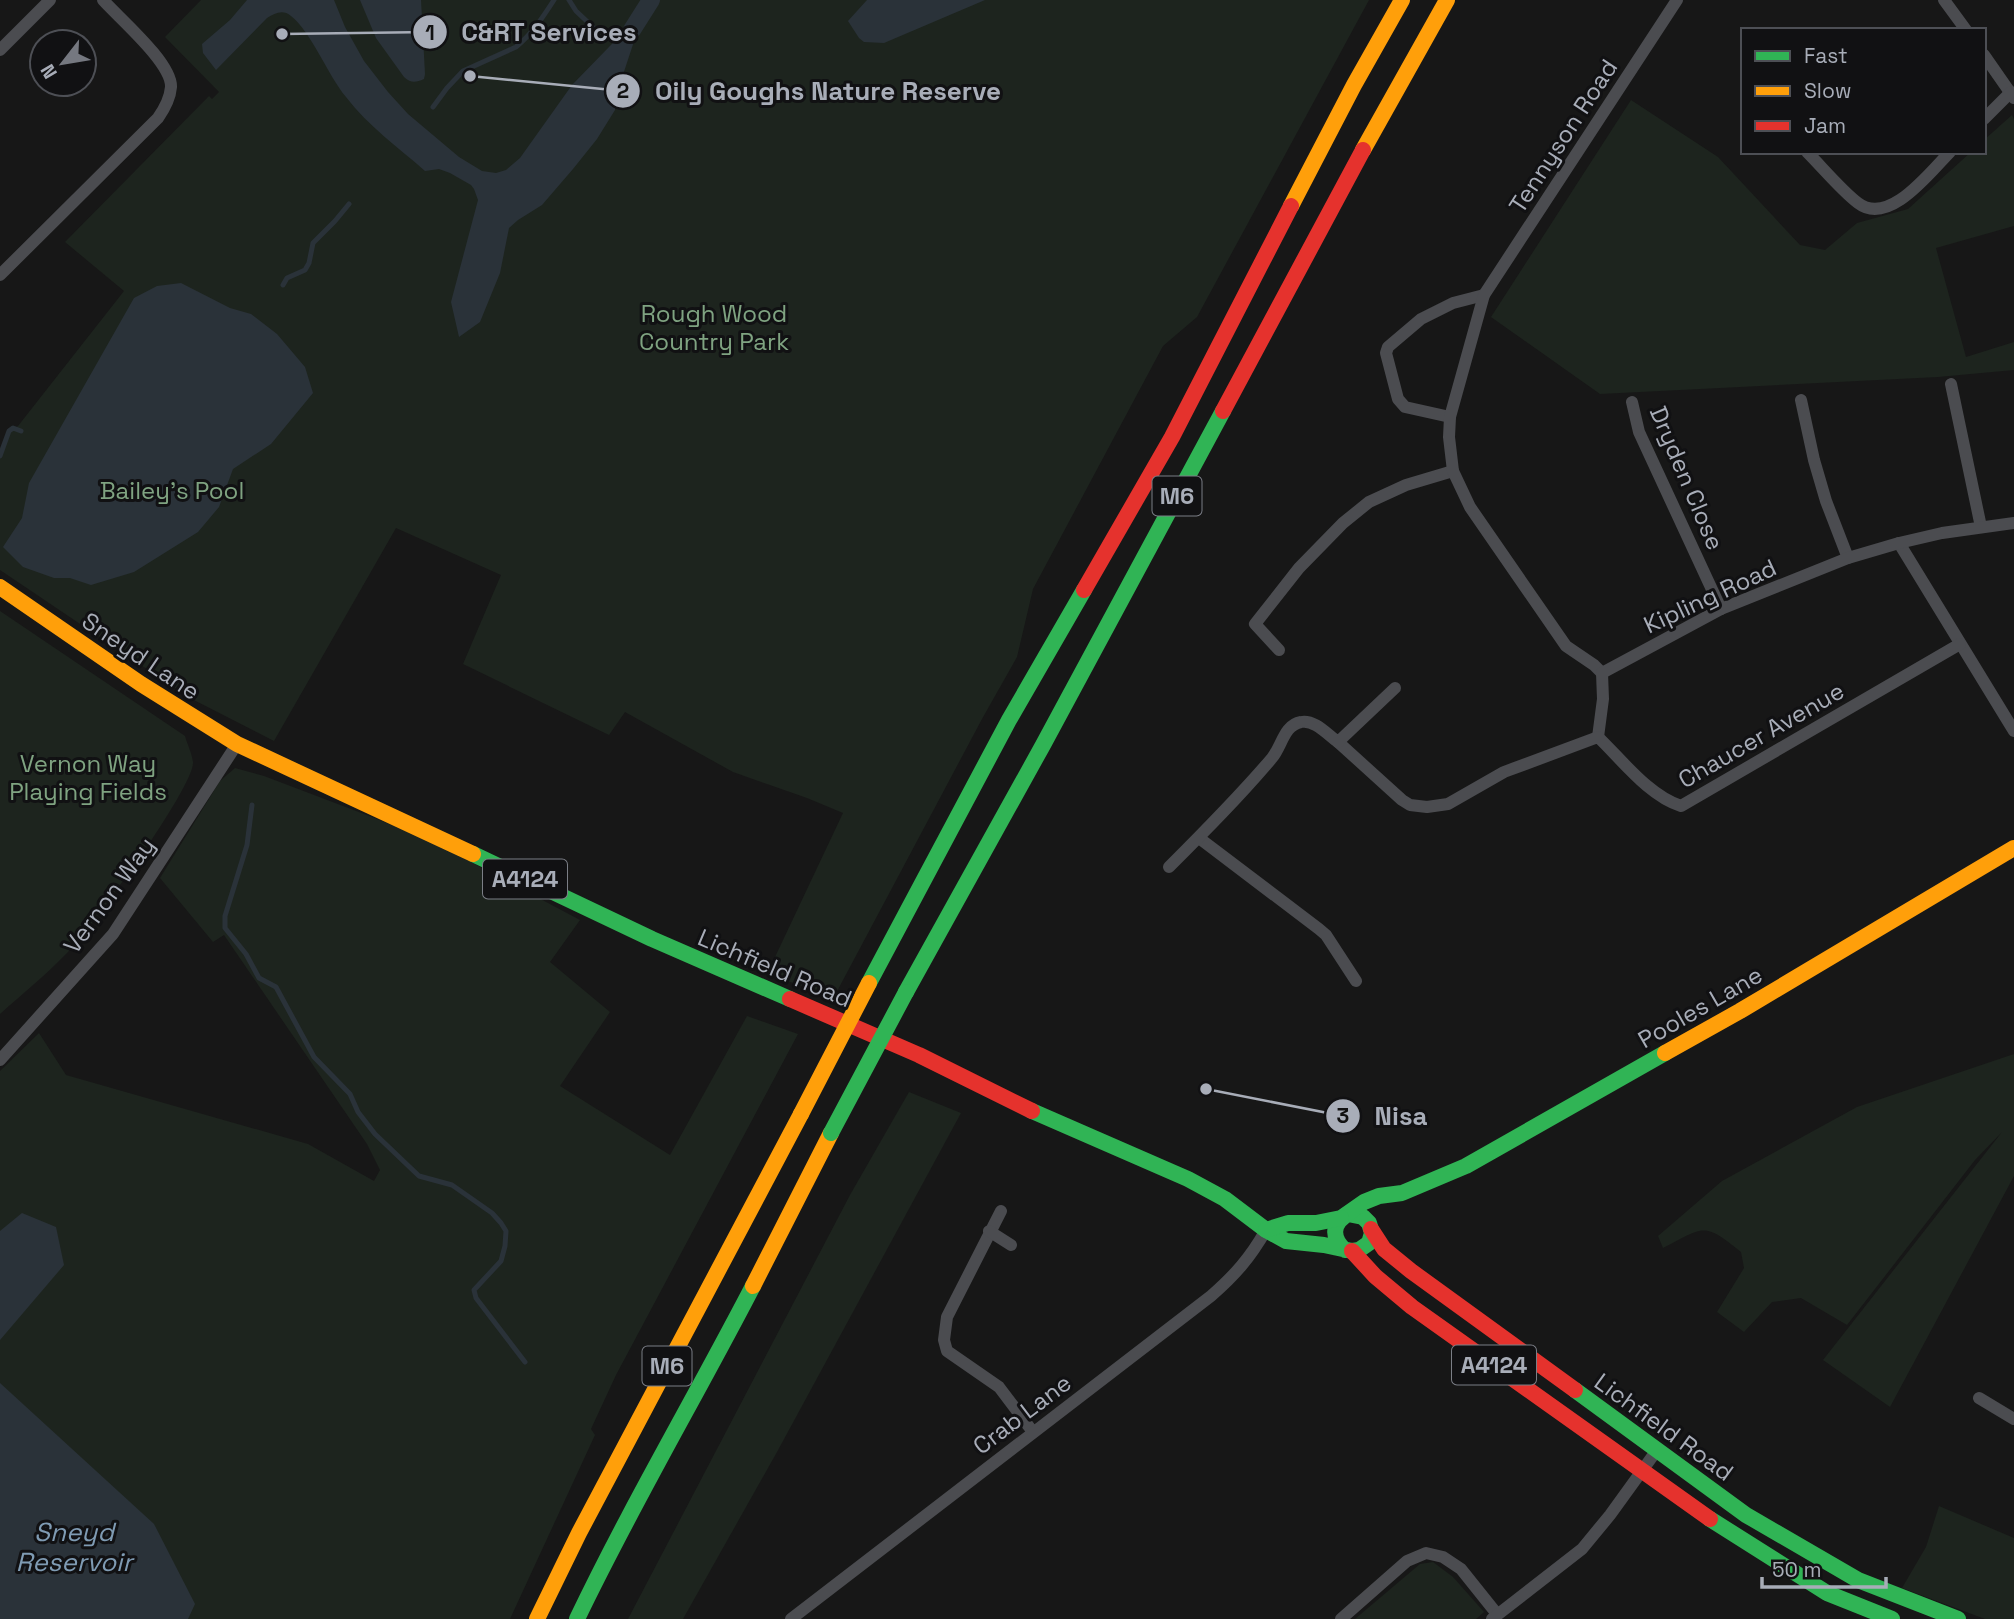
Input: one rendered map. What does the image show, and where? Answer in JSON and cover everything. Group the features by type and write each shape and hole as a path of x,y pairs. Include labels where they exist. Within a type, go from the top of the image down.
{"main road":[{"name":"M6","path":"537,1619 579,1533 1009,720 1172,437 1354,85 1402,0"},
{"name":"M6","path":"577,1619 608,1554 706,1377 906,992 1447,0"},
{"name":"Sneyd Lane","path":"0,587 192,718 260,756"},
{"name":"Lichfield Road","path":"260,756 352,796 652,939 919,1055 1051,1121 1188,1180 1225,1199 1266,1230 1286,1241 1324,1244 1349,1250 1401,1299 1731,1534 1827,1593 1892,1619"},
{"name":"Pooles Lane","path":"1371,1228 1379,1212 1402,1193 1466,1166 1740,1012 2014,848"},
{"name":"Pooles Lane","path":"1342,1217 1364,1202 1379,1196 1402,1193"},
{"name":"A4124","path":"1342,1217 1359,1215 1371,1228"},
{"path":"1266,1230 1288,1223 1317,1223 1342,1217"},
{"path":"1342,1217 1336,1224 1334,1234 1339,1245 1349,1250 1365,1247 1371,1237 1371,1228"},
{"name":"Lichfield Road","path":"1371,1228 1384,1249 1411,1271 1746,1514 1858,1580 1958,1619"}],"street":[{"path":"0,50 50,0"},
{"path":"0,275 149,128 167,106 171,85 167,72 148,46 103,0"},
{"name":"Tennyson Road","path":"1602,673 1566,646 1470,507 1453,471 1449,438 1450,417 1483,295 1677,0"},
{"path":"1944,0 1965,28"},
{"path":"1986,58 2013,95 1986,117"},
{"path":"1809,154 1859,205 1883,209 1899,202 1948,154"},
{"path":"1450,417 1405,407 1398,399 1386,353 1388,347 1421,318 1453,303 1483,295"},
{"path":"1951,384 1981,527"},
{"path":"1801,400 1826,501 1848,558"},
{"name":"Dryden Close","path":"1632,402 1639,432 1721,608"},
{"path":"1279,650 1255,624 1299,568 1343,523 1369,502 1406,485 1453,471"},
{"name":"Kipling Road","path":"1602,673 1721,608 1848,558 1899,542 2014,523"},
{"path":"1899,542 2014,731"},
{"name":"Chaucer Avenue","path":"1598,737 1654,792 1681,806 1961,644"},
{"path":"1168,867 1249,786 1279,750 1290,727 1298,723 1310,722 1338,741 1410,805 1427,807 1448,804 1504,772 1598,737 1603,699 1602,673"},
{"path":"1338,741 1395,688"},
{"name":"Vernon Way","path":"0,1060 113,934 237,744"},
{"path":"1199,838 1326,935 1356,981"},
{"path":"1001,1210 947,1317 944,1340 947,1352 999,1387 1033,1432"},
{"name":"Crab Lane","path":"791,1619 1211,1296 1251,1256 1266,1230"},
{"path":"989,1231 1011,1245"},
{"path":"1979,1398 2014,1419"},
{"path":"1341,1619 1407,1561 1426,1553 1443,1556 1461,1569 1495,1617 1582,1549 1657,1450"}],"green space":[{"name":"Rough Wood Country Park","path":"201,0 1369,0 1197,317 1163,346 1033,589 1017,657 834,997 767,974 843,813 733,772 625,712 609,735 463,664 501,575 396,528 274,741 190,698 0,570 0,456 9,431 18,426 124,291 65,242 209,96 212,99 219,92 165,37"},
{"path":"1631,100 1718,157 1800,245 1825,250 1857,223 1908,209 1969,154 1986,154 1986,138 2012,115 2014,119 2014,226 1936,248 1966,357 2014,342 2014,370 1938,377 1600,394 1491,317"},
{"name":"Vernon Way Playing Fields","path":"0,611 185,736 193,762 189,776 160,827 96,917 59,961 0,1014"},
{"path":"235,768 264,776 433,842 580,920 550,962 610,1012 560,1086 670,1155 747,1016 798,1034 616,1375 591,1429 595,1435 510,1619 0,1619 0,1071 39,1033 66,1075 308,1144 374,1181 380,1170 367,1144 224,935 213,942 160,878 220,781"},
{"path":"2014,1054 2014,1176 1890,1407 1823,1360 2002,1132 1975,1160 1847,1325 1801,1298 1772,1302 1744,1332 1717,1312 1744,1268 1741,1252 1719,1235 1703,1230 1663,1248 1658,1236 1722,1181 1857,1107"},
{"path":"909,1092 961,1113 683,1619 628,1619 850,1195"},
{"path":"1939,1506 2014,1538 2014,1619 1985,1619 1902,1588 1926,1547"},
{"path":"1433,1562 1453,1577 1484,1612 1476,1619 1355,1619 1420,1564"}],"water":[{"path":"247,0 334,0 364,61 408,114 459,157 482,171 496,173 506,170 520,158 572,85 644,11 616,96 615,110 597,139 542,205 509,228 500,273 480,322 459,337 451,302 478,200 474,189 450,173 439,169 425,171 374,127 346,97 305,32 288,14 279,12 267,18 216,70 203,53 202,44 230,20"},
{"path":"360,0 421,0 424,79 413,82 404,77 376,38"},
{"path":"867,0 985,0 884,43 864,42 848,21"},
{"path":"181,283 230,308 251,314 277,334 305,367 313,393 271,444 233,469 219,507 198,532 134,572 91,585 70,578 54,578 23,567 3,547 22,518 29,483 134,298 157,286"},
{"path":"22,1213 56,1227 64,1265 0,1340 0,1231"},
{"name":"Sneyd Reservoir","path":"0,1383 154,1524 195,1604 188,1619 0,1619"}],"waterway":[{"path":"433,107 463,71 522,42 554,0"},
{"path":"569,0 576,11 594,28"},
{"path":"632,30 651,0"},
{"path":"283,285 287,278 305,270 313,243 349,204"},
{"path":"0,456 9,431 13,428 21,431"},
{"path":"252,805 247,845 225,916 225,928 246,954 259,978 276,987 314,1057 350,1094 358,1112 375,1134 419,1176 452,1185 492,1213 501,1223 506,1231 501,1261 474,1290 476,1298 525,1362"}],"traffic: fast":[{"path":"906,992 1223,411"},
{"path":"869,983 1009,720 1084,590"},
{"path":"473,854 652,939 790,999"},
{"path":"831,1133 906,992"},
{"path":"1344,1216 1364,1202 1379,1196 1402,1193 1466,1166 1665,1053"},
{"path":"1032,1111 1188,1179 1225,1199 1266,1230 1286,1241 1324,1245 1352,1251 1359,1250 1369,1243 1372,1233 1369,1223 1363,1217 1348,1214 1336,1226 1337,1241 1340,1245 1345,1250"},
{"path":"1266,1230 1288,1223 1316,1223 1341,1218"},
{"path":"577,1619 619,1535 753,1286"},
{"path":"1575,1390 1746,1515 1858,1580 1958,1619"},
{"path":"1710,1519 1827,1593 1892,1619"}],"traffic: slow":[{"path":"1291,206 1402,0"},
{"path":"1363,150 1447,0"},
{"path":"0,587 141,684 237,744 473,854"},
{"path":"1665,1053 2014,848"},
{"path":"801,1114 869,983"},
{"path":"537,1619 579,1533 801,1114"},
{"path":"753,1286 831,1133"}],"traffic: jam":[{"path":"1223,411 1363,150"},
{"path":"1084,590 1172,437 1291,206"},
{"path":"790,999 919,1055 1032,1111"},
{"path":"1371,1229 1384,1249 1411,1271 1575,1390"},
{"path":"1352,1251 1375,1276 1412,1307 1710,1519"}],"place":[{"name":"C&RT Services","path":"282,34"},
{"name":"Oily Goughs Nature Reserve","path":"470,76"},
{"name":"Nisa","path":"1206,1089"}],"park label":[{"name":"Bailey's Pool","path":"172,490"}]}
